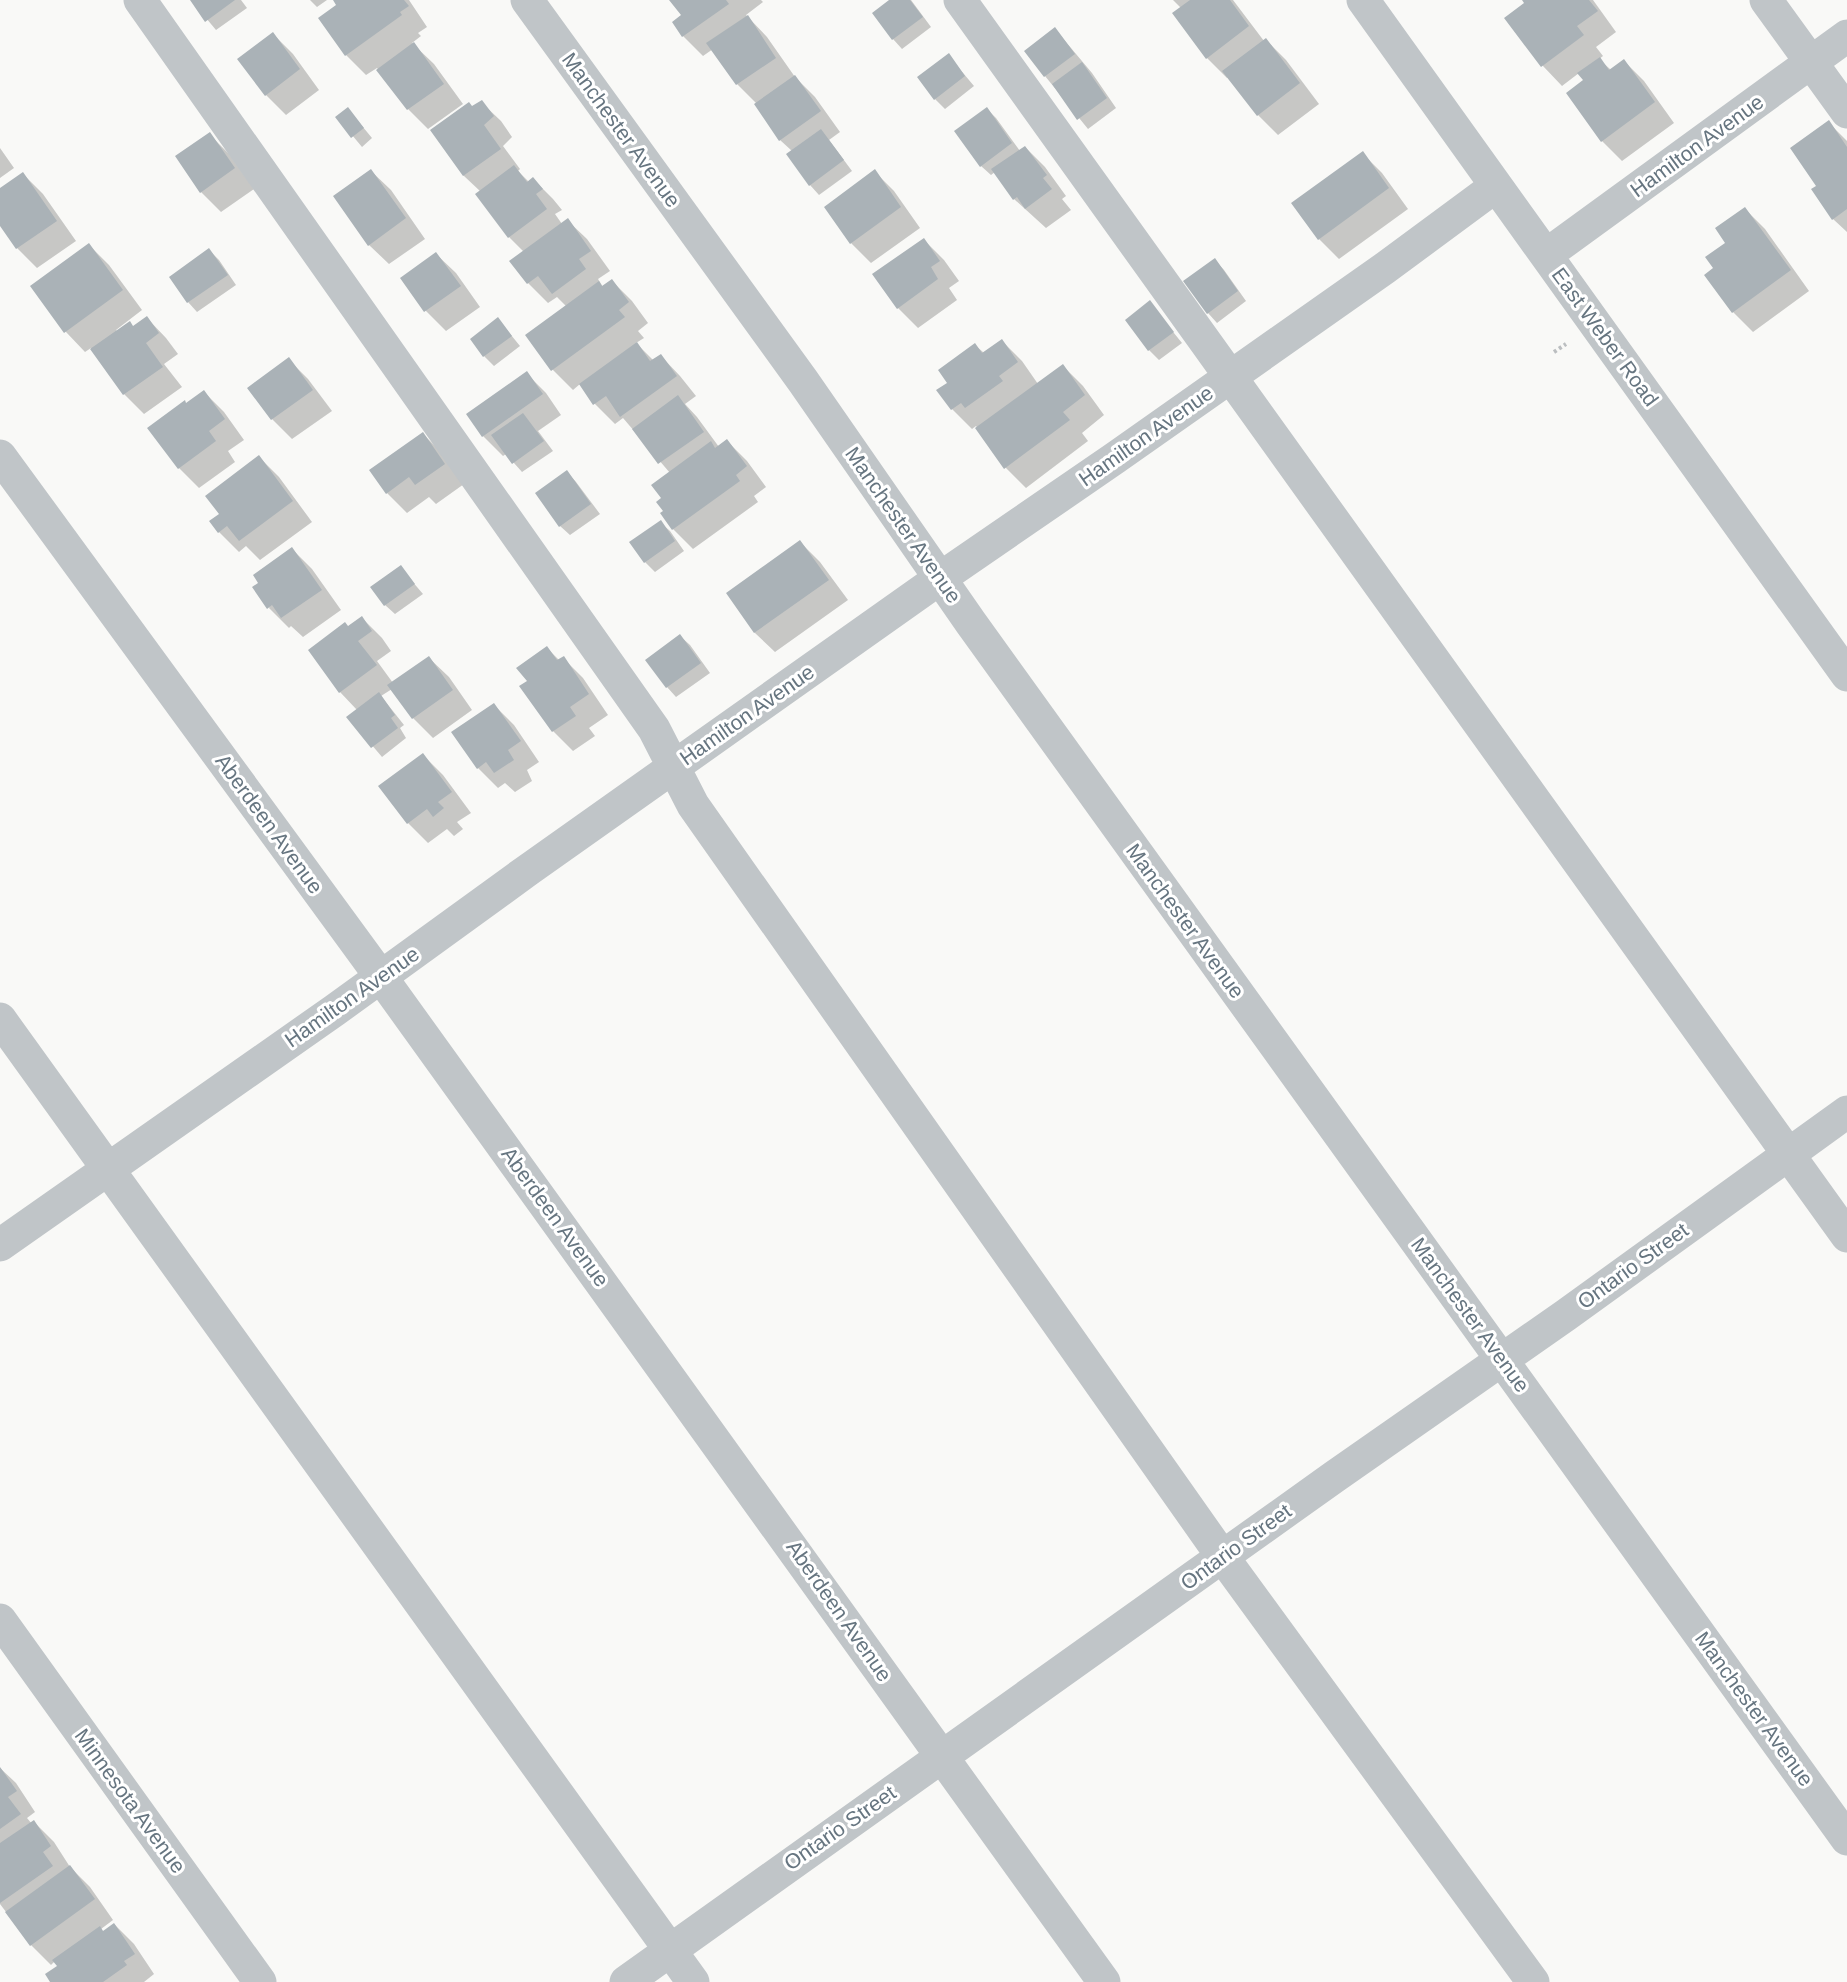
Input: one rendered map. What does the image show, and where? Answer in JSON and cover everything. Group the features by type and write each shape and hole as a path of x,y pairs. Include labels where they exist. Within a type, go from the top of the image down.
{"street":[{"path":"140,0 654,729 693,805 706,824 1222,1557 1533,1982"},
{"name":"Manchester Avenue","path":"528,0 802,381 939,579 1847,1839"},
{"path":"960,0 1847,1236"},
{"name":"East Weber Road","path":"1363,0 1847,675"},
{"path":"1766,0 1847,112"},
{"name":"Hamilton Avenue","path":"1546,255 1847,36"},
{"name":"Hamilton Avenue","path":"0,1245 381,977 939,579 1230,377 1496,186"},
{"name":"Aberdeen Avenue","path":"0,456 381,977 1104,1982"},
{"path":"0,1019 693,1982"},
{"name":"Ontario Street","path":"626,1982 1847,1112"},
{"name":"Minnesota Avenue","path":"0,1620 260,1982"}],"path":[{"path":"1554,352 1569,342"}],"building":[{"path":"190,0 235,0 205,22"},
{"path":"333,0 404,0 409,6 400,12 402,15 345,56 318,18 336,5"},
{"path":"669,0 726,0 729,4 682,37 672,22 681,15"},
{"path":"889,0 910,0 923,17 892,40 872,13"},
{"path":"1190,0 1230,0 1249,26 1206,59 1172,13"},
{"path":"1522,0 1589,0 1598,11 1577,26 1584,35 1541,67 1504,18 1524,3"},
{"path":"748,15 776,58 736,85 706,43"},
{"path":"1055,27 1075,54 1044,77 1024,51"},
{"path":"273,32 300,69 265,96 237,59"},
{"path":"1266,38 1300,83 1257,116 1222,71"},
{"path":"414,42 444,84 407,110 376,70"},
{"path":"949,53 965,76 934,100 917,77"},
{"path":"1600,57 1609,70 1624,59 1655,102 1601,142 1566,93 1583,80 1577,73"},
{"path":"1082,62 1107,98 1077,120 1052,84"},
{"path":"795,75 821,111 779,141 754,104"},
{"path":"482,100 494,116 484,125 501,149 463,176 430,130 469,102 472,106"},
{"path":"348,107 364,128 351,138 335,117"},
{"path":"987,107 1012,143 980,167 954,131"},
{"path":"1829,120 1847,147 1847,209 1832,220 1811,189 1816,186 1790,148"},
{"path":"821,129 844,160 809,186 786,154"},
{"path":"210,132 235,168 200,193 175,156"},
{"path":"1025,146 1047,175 1043,178 1052,189 1025,209 1017,197 1013,200 991,169"},
{"path":"1363,151 1389,188 1318,240 1291,203"},
{"path":"514,165 527,182 533,177 543,189 536,194 547,209 508,238 475,194"},
{"path":"371,169 406,218 368,246 333,196"},
{"path":"875,169 901,207 850,244 824,207"},
{"path":"23,172 57,221 16,249 0,226 0,188"},
{"path":"1745,207 1791,270 1732,313 1704,275 1713,268 1705,257 1725,243 1715,228"},
{"path":"568,218 591,251 579,259 586,269 552,294 538,276 527,284 509,261"},
{"path":"924,238 940,261 931,267 938,279 897,309 872,274"},
{"path":"89,243 123,290 64,333 30,286"},
{"path":"209,248 228,275 187,303 169,277"},
{"path":"436,252 461,286 424,312 400,278"},
{"path":"1215,258 1238,291 1207,314 1183,281"},
{"path":"612,279 629,302 619,310 625,317 551,371 525,335 599,281 602,286"},
{"path":"1150,300 1174,332 1148,351 1125,320"},
{"path":"147,316 159,333 146,343 163,367 123,395 90,349 130,321 133,326"},
{"path":"498,317 512,336 483,357 470,339"},
{"path":"1002,339 1018,362 999,376 1003,381 965,408 961,403 951,410 936,390 947,383 938,370 975,343 982,353"},
{"path":"637,342 650,361 661,354 677,376 620,417 606,396 593,405 579,384"},
{"path":"289,357 313,390 271,420 247,388"},
{"path":"1063,364 1085,395 1063,412 1070,420 1004,469 975,428"},
{"path":"527,371 543,394 482,437 466,414"},
{"path":"204,390 225,419 209,431 216,441 178,469 147,428 185,400 186,403"},
{"path":"678,395 704,432 658,464 632,429"},
{"path":"523,413 544,441 512,464 491,435"},
{"path":"423,432 445,464 415,485 409,477 386,494 369,470"},
{"path":"727,439 747,466 736,475 740,481 672,530 660,513 663,511 656,502 661,498 651,485 711,441 715,448"},
{"path":"259,455 293,501 239,541 227,526 218,533 209,521 219,514 205,496"},
{"path":"567,470 591,504 559,527 535,493"},
{"path":"661,520 675,541 644,563 629,542"},
{"path":"800,540 829,580 754,633 726,593"},
{"path":"292,547 322,590 281,618 272,605 267,609 252,587 258,583 253,575"},
{"path":"401,565 415,584 384,606 370,587"},
{"path":"362,616 372,631 358,641 377,665 339,693 308,650 345,622 348,626"},
{"path":"680,634 701,663 666,688 645,660"},
{"path":"547,646 557,660 564,656 589,694 570,707 576,716 552,732 519,686 527,681 516,668"},
{"path":"429,656 453,690 412,719 387,685"},
{"path":"379,692 395,715 391,718 398,728 371,748 346,717"},
{"path":"494,703 521,741 508,750 514,760 494,773 486,762 477,769 451,732"},
{"path":"423,753 452,792 438,802 444,808 433,817 427,809 407,824 378,786"},
{"path":"0,1767 17,1791 8,1797 21,1814 0,1829"},
{"path":"34,1820 51,1846 43,1852 53,1866 0,1903 0,1843"},
{"path":"70,1865 95,1899 30,1946 5,1912"},
{"path":"114,1923 135,1954 124,1961 127,1965 103,1982 50,1982 45,1974 57,1966 52,1960 100,1926 103,1931"}]}
